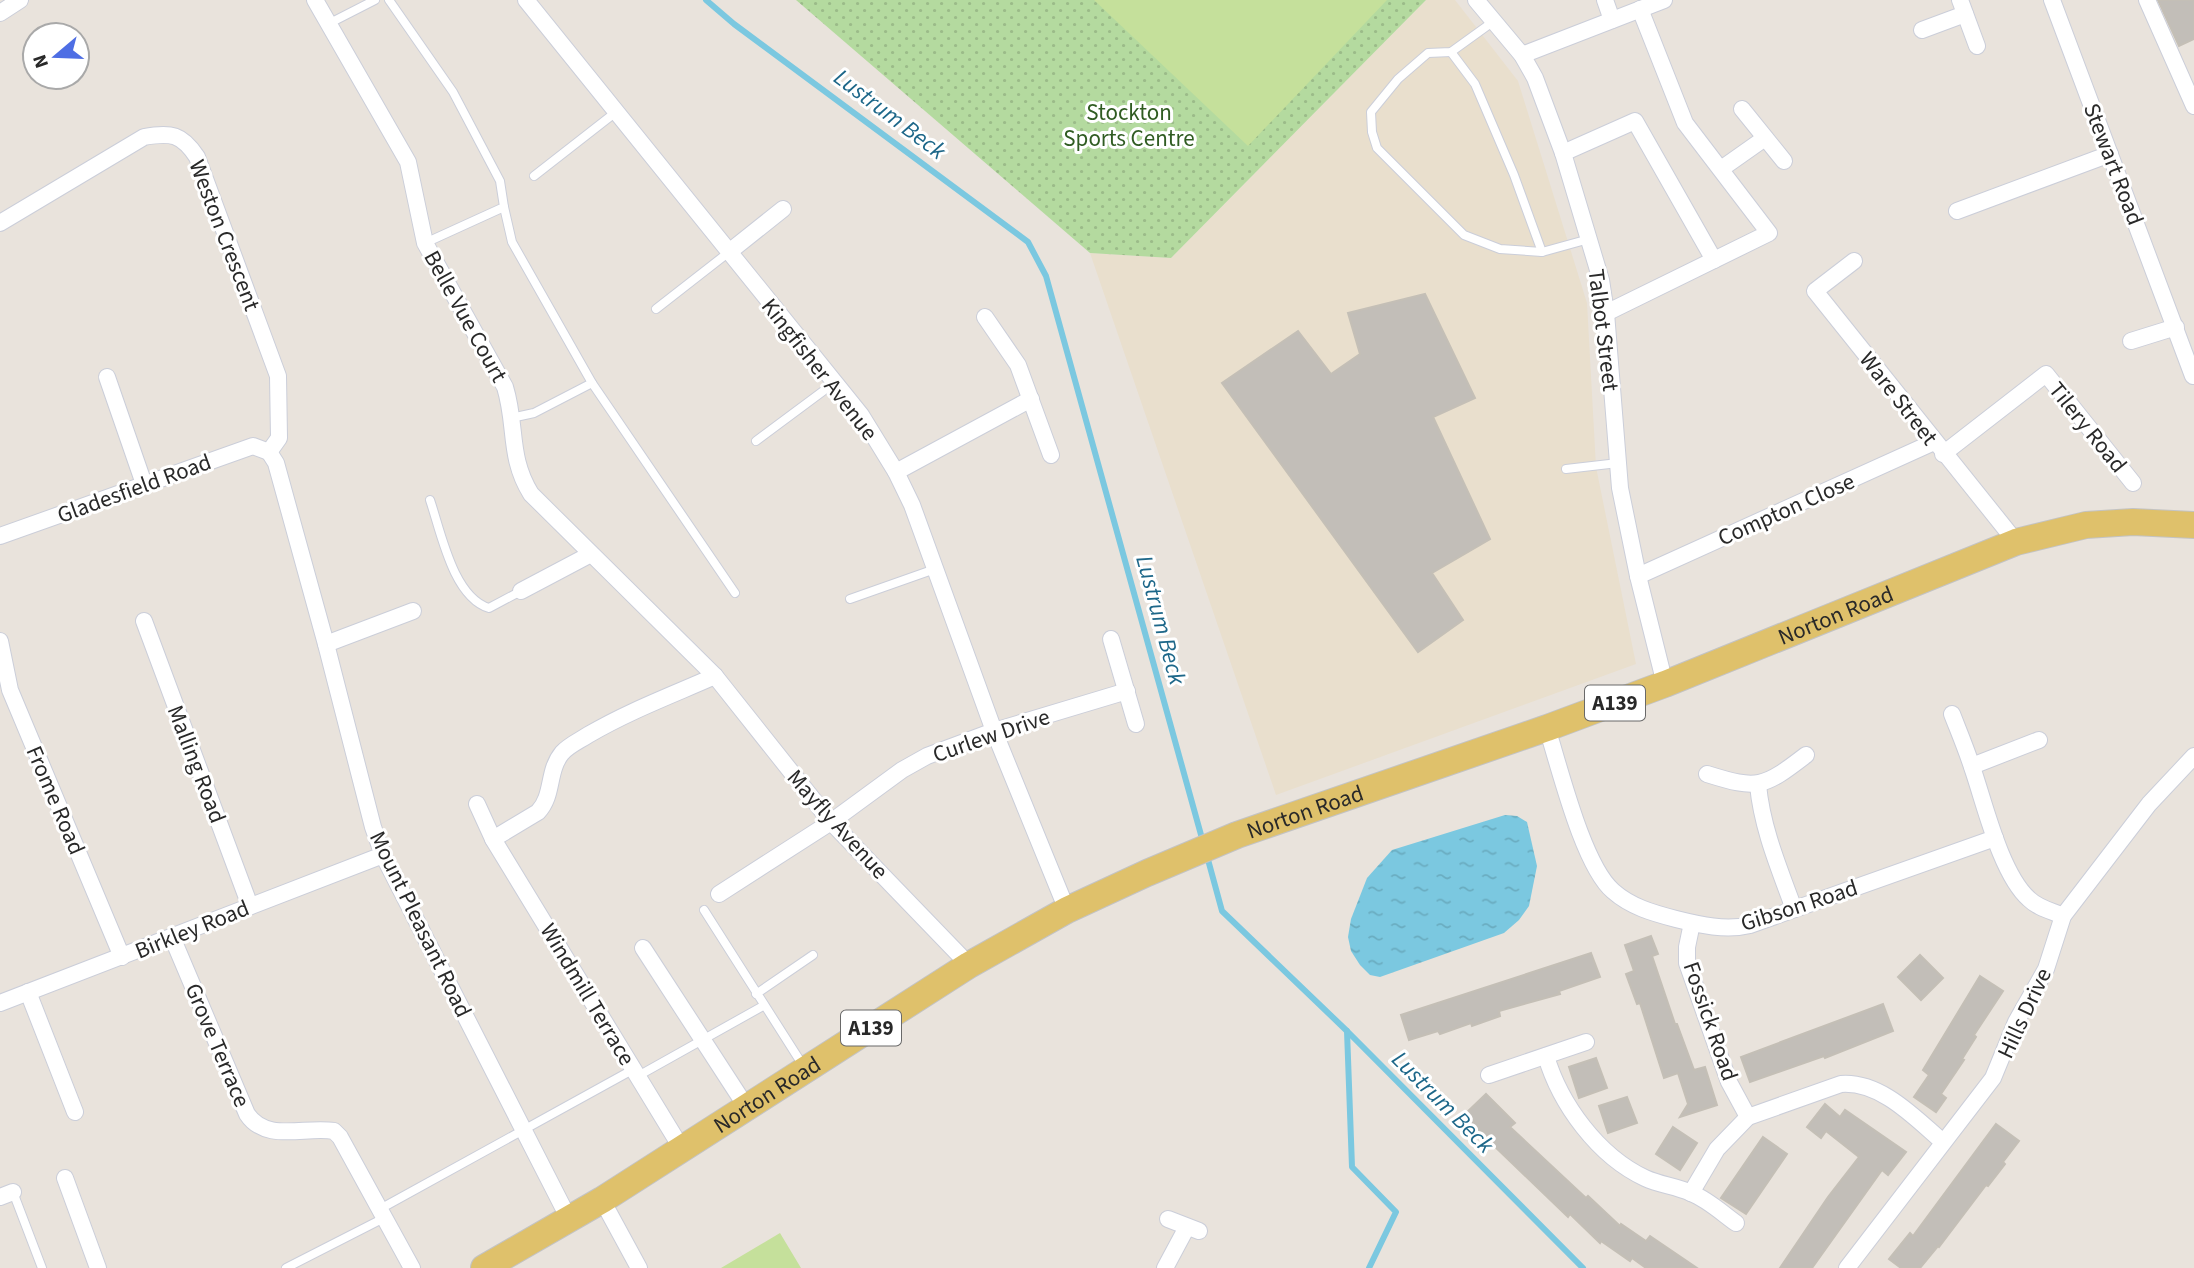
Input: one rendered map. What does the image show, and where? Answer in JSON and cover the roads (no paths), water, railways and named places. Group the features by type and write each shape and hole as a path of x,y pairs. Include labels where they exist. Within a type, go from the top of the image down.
{"main road":[{"name":"Norton Road","path":"484,1268 602,1200 968,965 1067,910 1185,856 1665,684 2016,542 2086,525 2133,522 2194,525"}],"street":[{"path":"0,13 20,0"},
{"name":"Belle Vue Court","path":"315,0 408,162 425,243 505,387 513,446 524,483 542,506 715,676"},
{"name":"Kingfisher Avenue","path":"526,0 861,415 896,472 912,505 994,731 1067,910"},
{"name":"Talbot Street","path":"1476,0 1522,55 1535,78 1563,153 1601,280 1620,488 1665,684"},
{"path":"1605,0 1612,20"},
{"path":"1522,55 1664,0"},
{"name":"Stewart Road","path":"2052,0 2193,376"},
{"path":"2147,0 2194,106"},
{"path":"1922,30 1962,7 1977,46"},
{"path":"1606,313 1769,233 1685,123 1640,9"},
{"path":"1742,109 1784,161"},
{"path":"1563,153 1635,121 1714,260"},
{"name":"Weston Crescent","path":"0,223 145,137 175,135 188,143 197,157 278,376 279,438 269,452"},
{"path":"1721,169 1765,138"},
{"path":"1957,211 2110,153"},
{"path":"729,252 783,209"},
{"name":"Ware Street","path":"1854,261 1815,291 2016,542"},
{"path":"985,317 1018,365 1051,455"},
{"path":"2131,341 2176,327"},
{"name":"Tilery Road","path":"1939,448 2046,374 2133,483"},
{"path":"107,377 144,484"},
{"path":"896,472 1031,399"},
{"name":"Gladesfield Road","path":"0,536 253,446 269,452"},
{"name":"Compton Close","path":"1639,576 1939,448"},
{"name":"Mount Pleasant Road","path":"269,452 276,463 373,827 383,855 569,1219"},
{"path":"521,591 591,554"},
{"path":"326,644 413,611"},
{"name":"Malling Road","path":"144,621 250,906"},
{"path":"1111,639 1136,724"},
{"name":"Frome Road","path":"0,641 10,690 122,957"},
{"path":"494,839 538,812 544,805 549,797 553,767 567,748 618,718 715,676"},
{"name":"Mayfly Avenue","path":"715,676 831,822 968,965"},
{"name":"Curlew Drive","path":"719,894 831,822 902,770 927,756 994,731 1126,691"},
{"path":"1952,714 1999,850 2022,893 2030,901 2063,916"},
{"name":"Gibson Road","path":"1547,728 1587,852 1603,880 1611,890 1634,906 1692,923 1738,928 1995,838"},
{"path":"1972,766 2039,740"},
{"path":"1707,774 1734,783 1758,785 1774,779 1806,755"},
{"name":"Hills Drive","path":"1847,1268 2000,1067 2016,1022 2046,969 2063,916 2149,804 2194,756"},
{"path":"1758,785 1766,832 1794,909"},
{"name":"Windmill Terrace","path":"477,804 494,839 682,1149"},
{"name":"Birkley Road","path":"0,1003 383,855"},
{"name":"Fossick Road","path":"1692,923 1687,963 1729,1082 1748,1117"},
{"name":"Grove Terrace","path":"172,937 252,1123 262,1129 274,1131 334,1131 340,1137 412,1268"},
{"path":"643,948 747,1108"},
{"path":"28,992 75,1112"},
{"path":"1489,1075 1586,1042"},
{"path":"1546,1056 1552,1077 1569,1109 1614,1157 1645,1178 1691,1193 1736,1223"},
{"path":"1691,1193 1717,1149 1748,1117 1826,1088 1853,1083 1865,1085 1885,1096 1943,1142"},
{"path":"65,1178 98,1268"},
{"path":"602,1200 639,1268"},
{"path":"1165,1268 1193,1229 1168,1219"}],"lane":[{"path":"389,0 453,92 500,181 512,242 592,383 735,593"},
{"path":"330,23 372,1"},
{"path":"1494,21 1451,52 1428,53 1398,79 1371,112 1372,132 1377,148 1464,235 1500,249 1542,252 1589,239"},
{"path":"1451,52 1475,84 1514,175 1542,252"},
{"path":"534,176 616,112"},
{"path":"425,243 504,207"},
{"path":"656,309 729,252"},
{"path":"511,418 534,413 592,383"},
{"path":"756,441 834,383"},
{"path":"1566,469 1618,463"},
{"path":"430,500 457,579 470,596 489,608 521,591"},
{"path":"850,599 935,569"},
{"path":"704,910 806,1070"},
{"path":"756,994 813,955"},
{"path":"286,1268 522,1131 763,1006"},
{"path":"7,1194 43,1268"}],"water":[{"path":"1505,815 1517,816 1527,822 1537,866 1529,906 1519,920 1504,933 1380,977 1370,975 1351,951 1348,937 1351,919 1367,878 1392,850"}],"waterway":[{"name":"Lustrum Beck","path":"706,0 734,24 1028,242 1046,276 1203,842"},
{"name":"Lustrum Beck","path":"1207,856 1222,911 1347,1031 1583,1268"},
{"path":"1347,1031 1352,1167 1396,1212 1369,1268"}],"park label":[{"name":"Stockton Sports Centre","path":"1129,125"}]}
